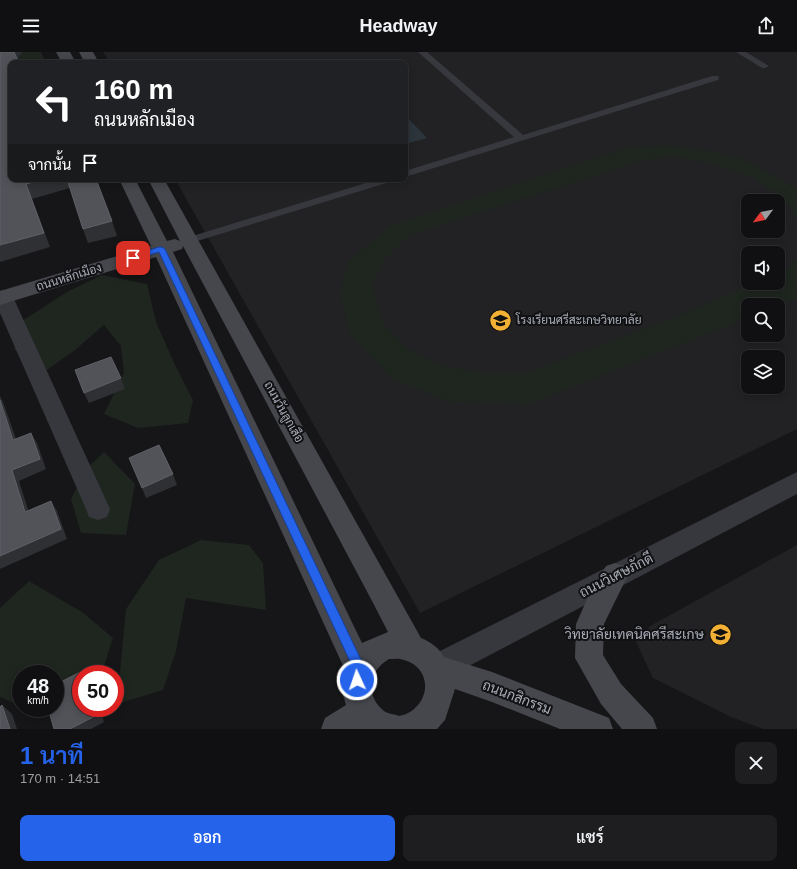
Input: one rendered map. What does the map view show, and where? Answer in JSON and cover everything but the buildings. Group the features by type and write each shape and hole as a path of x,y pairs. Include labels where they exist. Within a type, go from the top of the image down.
{"street":[{"path":"128,182 162,249 360,670"},
{"name":"ถนนวันลูกเสือ","path":"158,182 411,647"},
{"name":"ถนนหลักเมือง","path":"2,297 190,240"},
{"path":"2,297 98,509"},
{"name":"ถนนวิเศษภักดี","path":"436,668 797,482"},
{"path":"615,576 598,606 590,624 589,658 610,694 642,729"},
{"path":"393,729 380,725 371,720 359,702 356,691 360,670 366,659 376,651 387,646 398,644 421,651 430,658 440,679 440,692 437,704 422,727"},
{"name":"ถนนกสิกรรม","path":"436,668 492,687 551,720 598,729"},
{"path":"336,729 364,711"}],"lane":[{"path":"422,52 521,138"},
{"path":"740,52 765,66"},
{"path":"408,173 715,78"},
{"path":"190,240 379,182"}],"shaded area":[{"path":"0,52 41,52 45,60 8,60"},
{"name":"โรงเรียนศรีสะเกษวิทยาลัย","path":"103,52 797,52 797,429 420,613 177,182 408,182 408,60 108,60"},
{"path":"408,118 427,138 408,143"},
{"path":"669,145 710,151 743,159 797,189 797,220 785,201 785,194 776,194 754,178 710,163 674,157 644,160 408,236 384,260 373,282 375,297 383,323 408,349 440,365 482,373 525,373 670,319 741,289 785,290 785,271 797,258 797,299 785,303 785,298 741,298 741,321 529,404 451,402 392,379 350,335 340,295 348,262 391,225 630,147"},
{"path":"102,275 147,284 156,322 176,367 193,400 188,423 138,428 104,414 124,373 121,346 104,325 75,350 41,374 14,349 22,321 67,292"},
{"path":"104,452 135,484 126,535 81,533 71,499 87,468"},
{"path":"201,540 249,545 263,563 266,610 186,598 176,651 163,690 124,702 124,665 121,665 126,609 159,560"},
{"name":"วิทยาลัยเทคนิคศรีสะเกษ","path":"797,545 797,729 763,729 731,717 653,678 636,642 650,626"},
{"path":"29,581 82,612 113,638 104,665 72,665 72,680 64,685 64,665 12,665 12,702 0,697 0,608"}],"place":[{"name":"โรงเรียนศรีสะเกษวิทยาลัย","path":"501,320"},
{"name":"วิทยาลัยเทคนิคศรีสะเกษ","path":"720,634"}],"route":[{"path":"133,258 162,249 360,670 357,680"}]}
